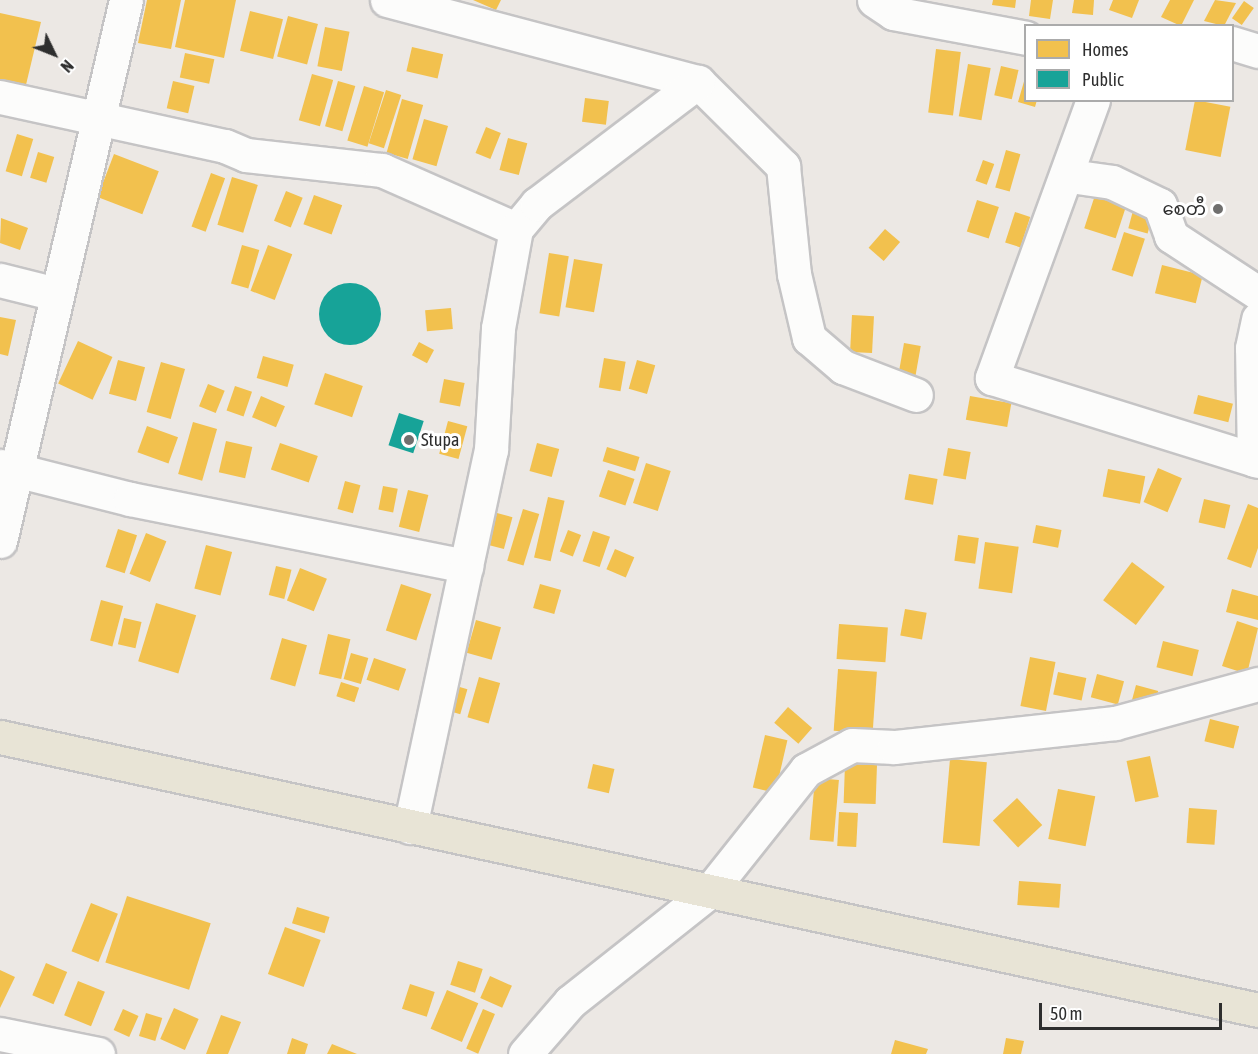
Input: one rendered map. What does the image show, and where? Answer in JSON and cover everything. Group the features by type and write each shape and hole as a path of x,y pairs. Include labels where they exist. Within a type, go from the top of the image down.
{"main road":[{"path":"0,737 1258,1010"}],"street":[{"path":"0,541 7,468 56,294 126,0"},
{"path":"387,0 698,82 783,166 794,274 809,338 843,367 916,395"},
{"path":"874,0 893,13 1024,38"},
{"path":"1234,43 1258,51"},
{"path":"410,827 491,450 498,327 516,229 537,204 698,82"},
{"path":"0,97 97,118 246,155 382,170 516,229"},
{"path":"1092,102 1070,176 992,378 1256,460 1252,348 1258,319"},
{"path":"1070,176 1112,182 1160,205 1171,236 1258,293"},
{"path":"0,280 56,294"},
{"path":"7,468 466,566"},
{"path":"525,1054 570,1002 708,892 806,770 852,746 894,747 1116,723 1258,684"},
{"path":"4,1040 98,1054"}],"building: Homes":[{"path":"147,0 181,0 171,49 138,43"},
{"path":"185,0 236,0 224,58 175,47"},
{"path":"473,0 501,0 496,10"},
{"path":"993,0 1016,0 1015,8 992,5"},
{"path":"1031,0 1053,0 1050,19 1029,16"},
{"path":"1074,0 1094,0 1093,15 1072,13"},
{"path":"1113,0 1139,0 1132,18 1109,10"},
{"path":"1170,0 1194,0 1182,24 1161,17"},
{"path":"1215,0 1236,3 1225,24 1204,21"},
{"path":"1244,1 1254,8 1242,25 1232,18"},
{"path":"250,11 283,19 273,59 240,51"},
{"path":"0,13 41,22 25,89 0,83"},
{"path":"288,16 318,24 307,65 277,57"},
{"path":"325,27 350,32 342,71 317,66"},
{"path":"412,47 443,54 438,79 406,71"},
{"path":"936,49 961,52 953,116 928,113"},
{"path":"185,53 214,59 209,84 180,77"},
{"path":"968,64 991,68 981,120 959,116"},
{"path":"1001,66 1019,70 1012,99 994,95"},
{"path":"312,74 333,80 320,126 299,120"},
{"path":"173,81 194,86 188,113 167,108"},
{"path":"338,81 355,86 342,131 325,126"},
{"path":"1024,81 1024,102 1036,102 1035,107 1018,102"},
{"path":"364,86 384,92 367,147 347,141"},
{"path":"386,90 401,95 384,148 369,143"},
{"path":"585,98 609,101 606,125 582,122"},
{"path":"402,99 423,105 408,159 387,153"},
{"path":"1195,102 1230,107 1221,157 1185,150"},
{"path":"424,119 448,126 436,166 412,159"},
{"path":"486,127 501,133 490,159 476,153"},
{"path":"17,134 33,139 22,176 6,171"},
{"path":"508,138 527,143 519,175 499,170"},
{"path":"1006,150 1020,154 1010,192 995,187"},
{"path":"38,152 54,157 46,183 30,178"},
{"path":"114,154 159,171 142,214 98,197"},
{"path":"983,160 994,164 987,185 975,181"},
{"path":"211,173 225,178 206,232 192,227"},
{"path":"232,177 258,185 243,233 217,225"},
{"path":"286,191 303,198 291,227 274,221"},
{"path":"1096,192 1127,202 1116,238 1084,228"},
{"path":"314,195 342,205 332,234 303,224"},
{"path":"977,200 999,207 989,238 967,231"},
{"path":"1134,207 1153,212 1148,233 1128,228"},
{"path":"1015,212 1030,217 1020,247 1005,242"},
{"path":"1,218 28,228 20,250 0,243"},
{"path":"885,229 900,242 884,261 869,248"},
{"path":"1124,232 1145,239 1133,277 1112,270"},
{"path":"242,245 259,250 248,288 231,283"},
{"path":"268,245 292,254 275,300 250,291"},
{"path":"549,253 569,256 559,316 539,313"},
{"path":"574,259 603,264 594,312 565,307"},
{"path":"1162,265 1203,275 1196,303 1155,293"},
{"path":"451,308 453,329 427,331 425,310"},
{"path":"852,315 874,316 872,353 850,352"},
{"path":"0,317 16,320 8,356 0,354"},
{"path":"78,341 112,357 93,400 58,384"},
{"path":"419,342 434,350 427,363 412,355"},
{"path":"904,343 921,346 915,380 898,377"},
{"path":"263,356 294,365 287,387 257,378"},
{"path":"604,358 626,362 620,391 599,388"},
{"path":"118,360 145,367 136,401 109,394"},
{"path":"637,360 655,365 647,394 629,389"},
{"path":"161,362 185,369 171,419 147,412"},
{"path":"325,373 363,386 352,417 314,404"},
{"path":"444,379 465,383 460,407 439,403"},
{"path":"208,384 225,391 216,413 199,406"},
{"path":"235,386 252,392 244,416 227,411"},
{"path":"1198,395 1233,404 1228,422 1193,413"},
{"path":"261,396 285,406 276,427 252,417"},
{"path":"970,396 1011,403 1007,427 966,420"},
{"path":"448,421 467,426 459,459 439,454"},
{"path":"193,422 217,429 202,481 178,474"},
{"path":"147,426 178,437 168,464 137,452"},
{"path":"226,441 252,447 245,478 219,472"},
{"path":"280,443 318,456 309,482 271,469"},
{"path":"537,443 559,449 552,477 529,471"},
{"path":"607,447 640,457 635,471 603,461"},
{"path":"948,448 971,452 966,480 943,476"},
{"path":"646,463 671,471 658,511 633,503"},
{"path":"1158,468 1182,478 1167,512 1144,502"},
{"path":"1108,469 1145,476 1140,504 1103,496"},
{"path":"608,470 634,479 625,506 599,496"},
{"path":"909,474 938,479 933,505 904,500"},
{"path":"345,481 360,485 353,513 337,509"},
{"path":"383,486 398,489 393,512 378,510"},
{"path":"408,490 428,495 419,532 399,527"},
{"path":"548,497 565,501 551,561 534,557"},
{"path":"1204,499 1230,505 1225,528 1199,522"},
{"path":"1248,504 1258,508 1258,548 1251,568 1227,559"},
{"path":"523,509 539,514 523,566 507,561"},
{"path":"497,513 512,517 504,549 488,545"},
{"path":"1036,525 1062,530 1058,548 1033,543"},
{"path":"118,529 137,535 125,573 106,567"},
{"path":"568,530 581,535 573,556 560,551"},
{"path":"593,531 610,537 600,567 583,561"},
{"path":"146,533 166,541 150,582 130,574"},
{"path":"958,535 979,538 975,564 954,561"},
{"path":"985,542 1019,547 1012,593 978,589"},
{"path":"206,545 232,552 220,595 194,588"},
{"path":"615,549 634,557 626,577 606,569"},
{"path":"1132,562 1165,587 1136,625 1103,600"},
{"path":"276,566 292,570 284,599 269,595"},
{"path":"300,568 327,579 314,611 287,600"},
{"path":"401,584 431,594 416,640 386,631"},
{"path":"540,584 561,590 554,614 533,608"},
{"path":"1232,589 1258,596 1258,620 1226,612"},
{"path":"101,600 123,606 112,647 90,641"},
{"path":"156,603 196,615 178,674 138,661"},
{"path":"905,609 927,613 922,639 900,636"},
{"path":"124,618 142,622 135,648 118,644"},
{"path":"476,620 501,627 492,660 467,653"},
{"path":"1237,621 1258,628 1247,674 1222,666"},
{"path":"839,624 888,627 885,662 837,659"},
{"path":"328,634 350,639 341,679 319,674"},
{"path":"282,638 307,645 295,687 270,679"},
{"path":"1163,641 1199,650 1192,676 1156,667"},
{"path":"351,653 368,658 361,684 344,679"},
{"path":"1030,657 1056,662 1046,711 1020,706"},
{"path":"374,658 406,669 399,691 367,680"},
{"path":"838,669 877,672 873,734 834,731"},
{"path":"1058,672 1086,678 1082,701 1053,694"},
{"path":"1097,674 1124,681 1118,704 1091,697"},
{"path":"479,677 500,683 489,723 467,717"},
{"path":"341,682 359,688 354,702 336,696"},
{"path":"453,685 467,689 460,714 446,710"},
{"path":"1136,685 1158,691 1154,706 1132,700"},
{"path":"788,707 812,728 798,744 774,723"},
{"path":"1210,719 1239,726 1234,749 1204,741"},
{"path":"765,735 787,740 775,793 753,788"},
{"path":"1150,756 1159,797 1135,802 1127,761"},
{"path":"950,759 987,762 980,846 943,843"},
{"path":"593,764 614,769 609,793 587,788"},
{"path":"845,764 877,765 876,804 844,803"},
{"path":"815,778 839,780 834,842 810,840"},
{"path":"1058,789 1095,796 1086,846 1048,839"},
{"path":"1017,798 1042,825 1018,848 993,821"},
{"path":"1189,808 1217,810 1214,845 1187,843"},
{"path":"839,812 858,813 856,847 837,846"},
{"path":"1019,881 1061,884 1059,908 1017,905"},
{"path":"127,896 211,923 189,990 105,963"},
{"path":"91,903 118,914 98,962 72,951"},
{"path":"297,907 330,917 325,933 292,923"},
{"path":"285,927 321,940 304,987 268,974"},
{"path":"458,961 483,969 475,993 450,985"},
{"path":"46,963 67,972 53,1004 32,995"},
{"path":"0,970 15,977 0,1008"},
{"path":"490,976 512,986 502,1008 480,998"},
{"path":"78,981 105,992 91,1026 64,1015"},
{"path":"410,984 435,992 427,1017 402,1009"},
{"path":"447,990 478,1003 462,1042 431,1029"},
{"path":"174,1008 199,1019 185,1050 160,1039"},
{"path":"123,1009 139,1016 129,1037 114,1030"},
{"path":"483,1009 495,1014 478,1054 466,1049"},
{"path":"146,1013 162,1018 155,1041 139,1036"},
{"path":"221,1015 241,1022 228,1054 206,1054"},
{"path":"292,1038 308,1044 305,1054 287,1054"},
{"path":"1006,1038 1024,1041 1021,1054 1003,1054"},
{"path":"895,1040 928,1049 926,1054 891,1054"},
{"path":"332,1044 357,1054 327,1054"}],"building: Public":[{"path":"344,283 356,283 372,292 379,302 381,314 379,326 372,336 356,345 344,345 333,340 324,331 319,320 319,308 324,297 333,288"},
{"path":"399,413 424,421 413,453 388,445"}],"place":[{"name":"စေတီ","path":"1218,209"},
{"name":"Stupa","path":"409,440"}]}
